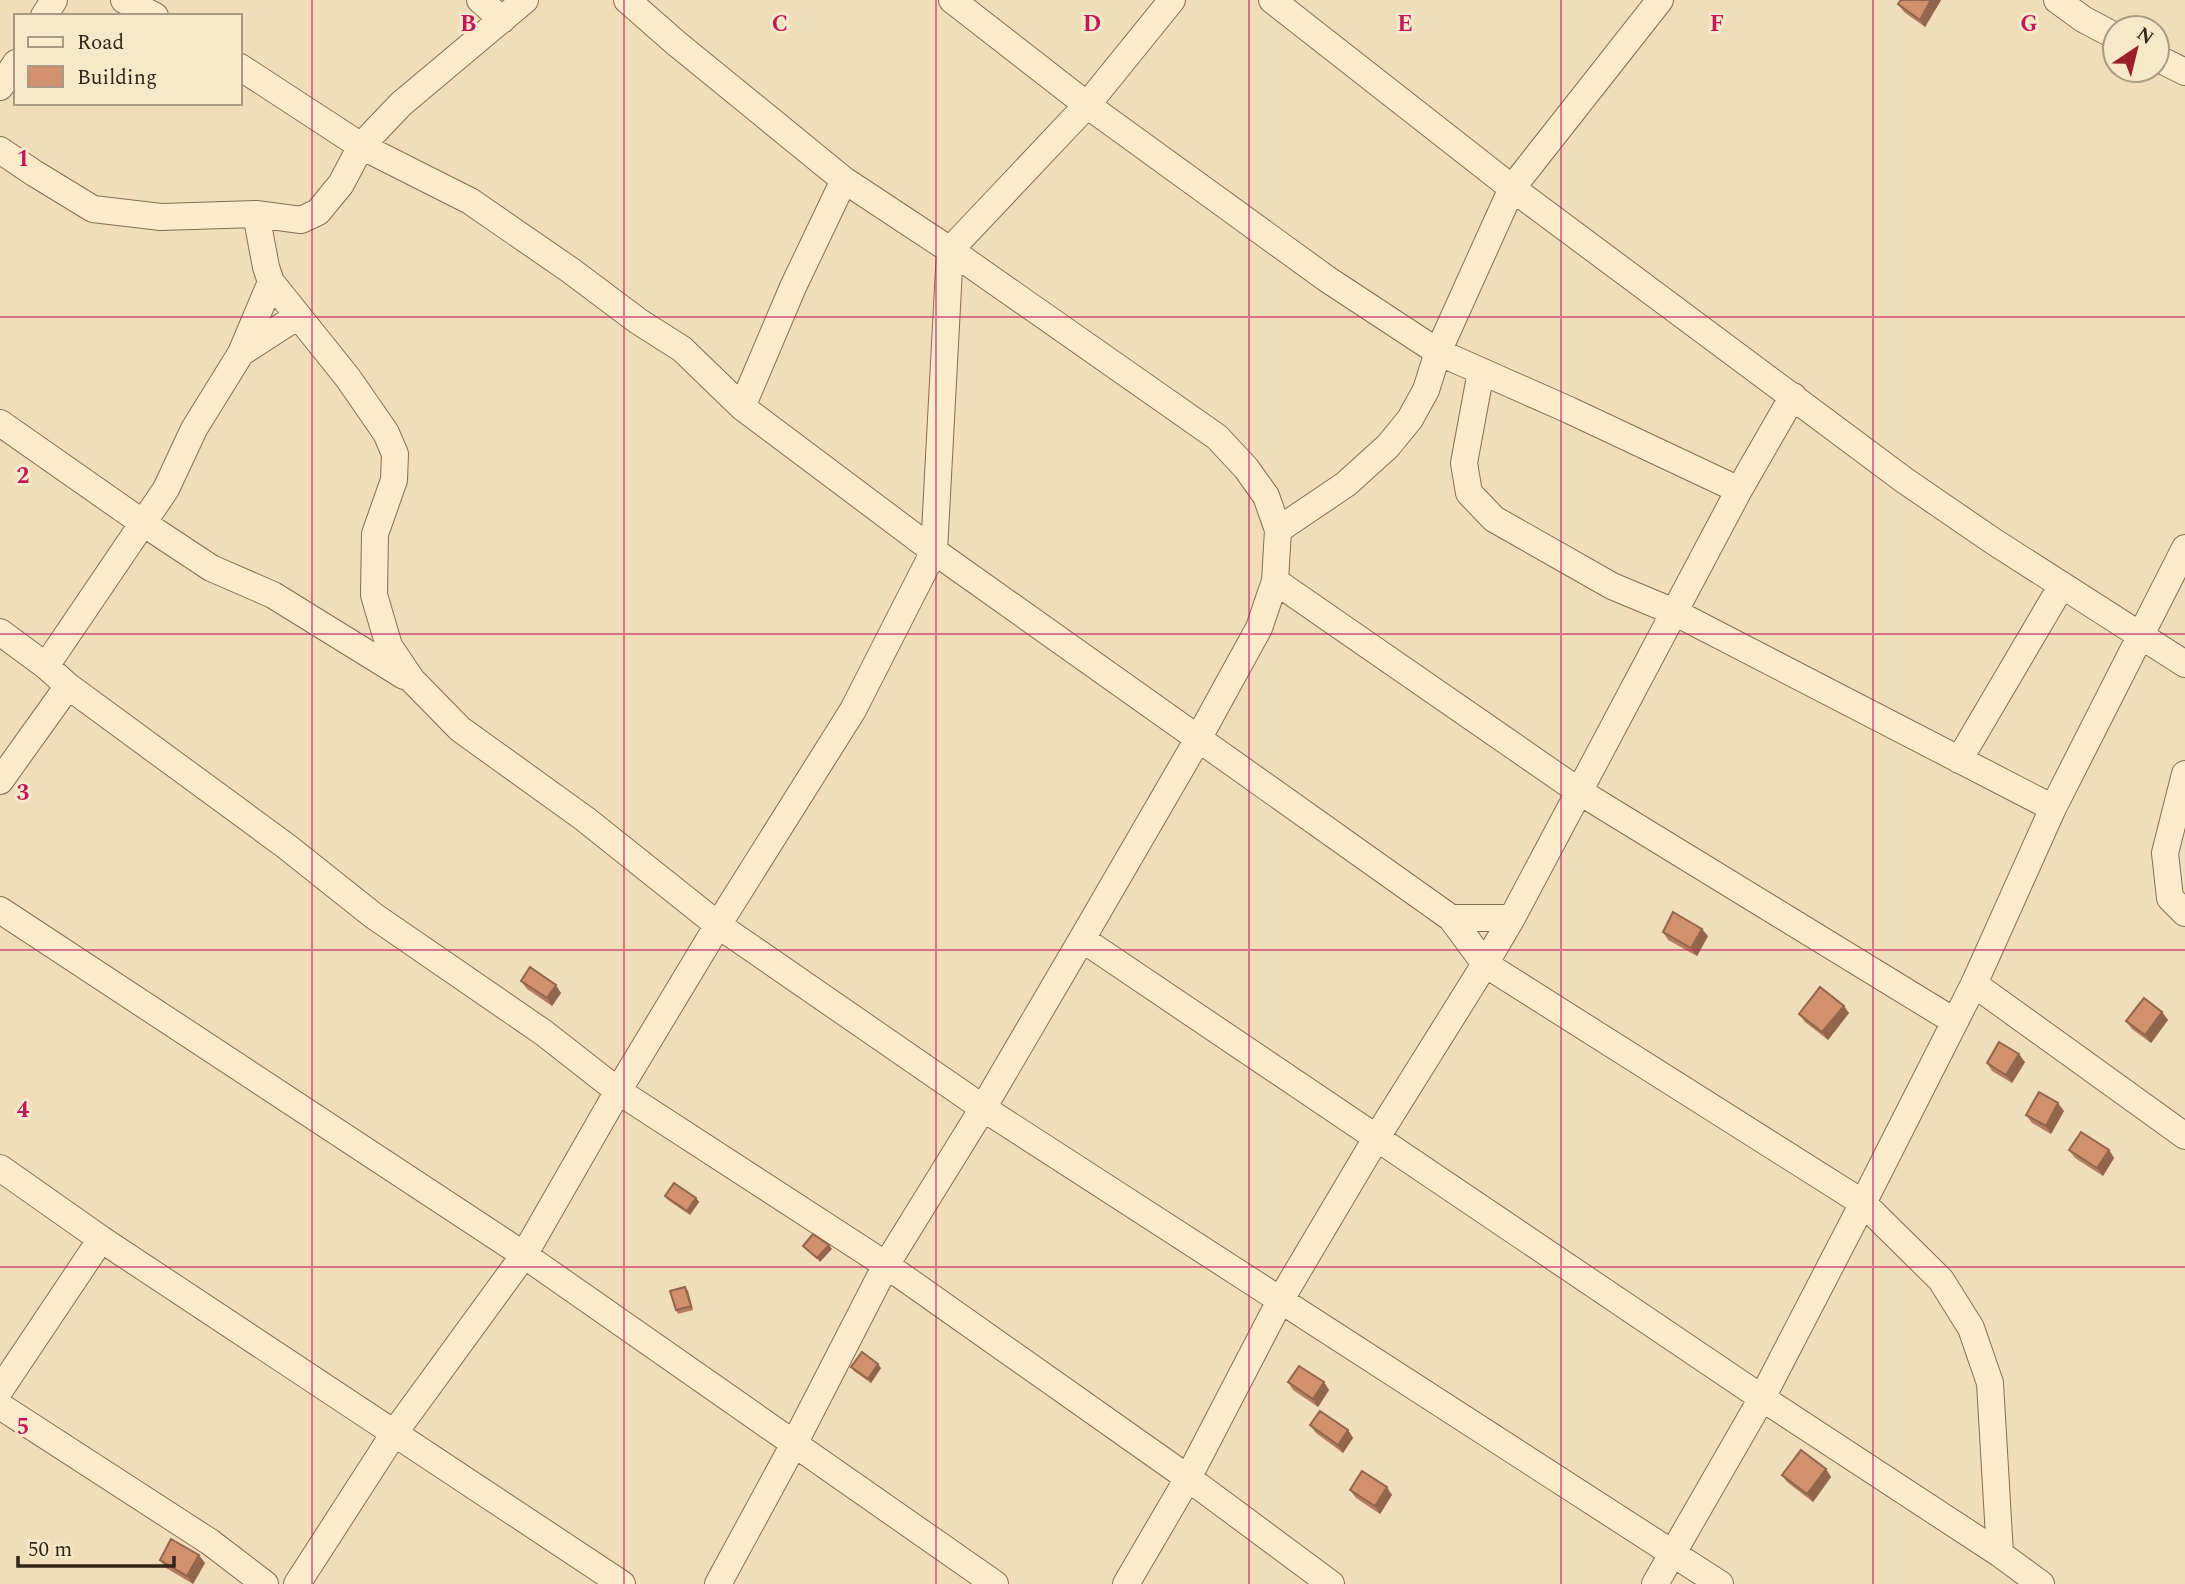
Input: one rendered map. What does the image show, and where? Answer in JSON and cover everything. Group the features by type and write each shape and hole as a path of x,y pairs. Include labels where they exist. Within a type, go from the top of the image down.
{"street":[{"path":"124,0 151,14"},
{"path":"480,0 502,20"},
{"path":"0,150 93,209 161,217 256,214 301,220 318,212 341,184 361,146 401,104 525,0"},
{"path":"627,0 676,44 844,180 950,250 1217,437 1246,468 1266,496 1278,530 1275,581 1259,628 1082,939 983,1108 886,1265 718,1584"},
{"path":"951,0 1087,105 1327,279 1438,352 1738,490"},
{"path":"298,1584 395,1432 524,1255 718,925 853,710 934,551 950,250 1087,105 1172,0"},
{"path":"1272,0 1512,188 1904,480 1993,541 2185,664"},
{"path":"1278,530 1346,484 1388,446 1410,419 1421,400 1438,352 1512,188 1660,0"},
{"path":"2057,0 2101,29"},
{"path":"0,87 14,66"},
{"path":"242,68 361,146 470,201 570,270 638,321 682,349 742,407 934,551 1451,918 1485,964 1863,1203 1941,1280 1971,1328 1990,1384 2000,1554"},
{"path":"742,407 793,287 844,180"},
{"path":"256,214 271,282 348,378 386,433 395,454 394,480 375,534 374,595 389,646 412,680 460,729 584,819 718,925 983,1108 1720,1584"},
{"path":"46,666 166,489 194,429 242,353 271,282"},
{"path":"242,353 298,316"},
{"path":"1481,371 1464,463 1469,493 1494,519 1612,586 1674,612 2053,808"},
{"path":"1126,1584 1188,1478 1281,1299 1512,918 1738,490 1793,396"},
{"path":"0,423 211,568 274,595 412,680"},
{"path":"1655,1584 1762,1398 1863,1203 1974,984 2053,808 2185,548"},
{"path":"1275,581 1580,792 1954,1021"},
{"path":"1959,760 2062,584"},
{"path":"0,632 286,846 374,916 544,1033 618,1091 886,1265 1188,1478 1331,1584"},
{"path":"0,781 68,685"},
{"path":"2185,774 2165,853 2170,898 2185,913"},
{"path":"0,910 524,1255 995,1584"},
{"path":"1451,918 1512,918"},
{"path":"1082,939 1762,1398 2000,1554 2037,1582"},
{"path":"1974,984 2185,1136"},
{"path":"0,1168 101,1239 622,1584"},
{"path":"0,1390 101,1239"},
{"path":"0,1406 210,1542 265,1584"}],"building":[{"path":"1901,0 1931,0 1920,20 1898,4"},
{"path":"1673,912 1702,929 1691,948 1663,932"},
{"path":"530,967 556,985 547,998 521,981"},
{"path":"1820,987 1844,1006 1822,1032 1799,1014"},
{"path":"2144,998 2162,1012 2145,1035 2126,1021"},
{"path":"1999,1042 2019,1054 2006,1075 1987,1063"},
{"path":"2039,1092 2058,1103 2046,1126 2026,1115"},
{"path":"2081,1132 2109,1150 2097,1168 2069,1150"},
{"path":"674,1183 696,1198 687,1211 665,1196"},
{"path":"813,1234 829,1245 817,1258 803,1246"},
{"path":"685,1287 691,1306 676,1310 670,1291"},
{"path":"862,1352 878,1364 868,1379 851,1367"},
{"path":"1299,1366 1324,1382 1313,1399 1288,1382"},
{"path":"1320,1411 1348,1430 1338,1445 1310,1425"},
{"path":"1801,1450 1826,1469 1807,1494 1782,1475"},
{"path":"1362,1471 1387,1487 1375,1506 1350,1490"},
{"path":"171,1539 199,1555 187,1576 160,1560"}]}
